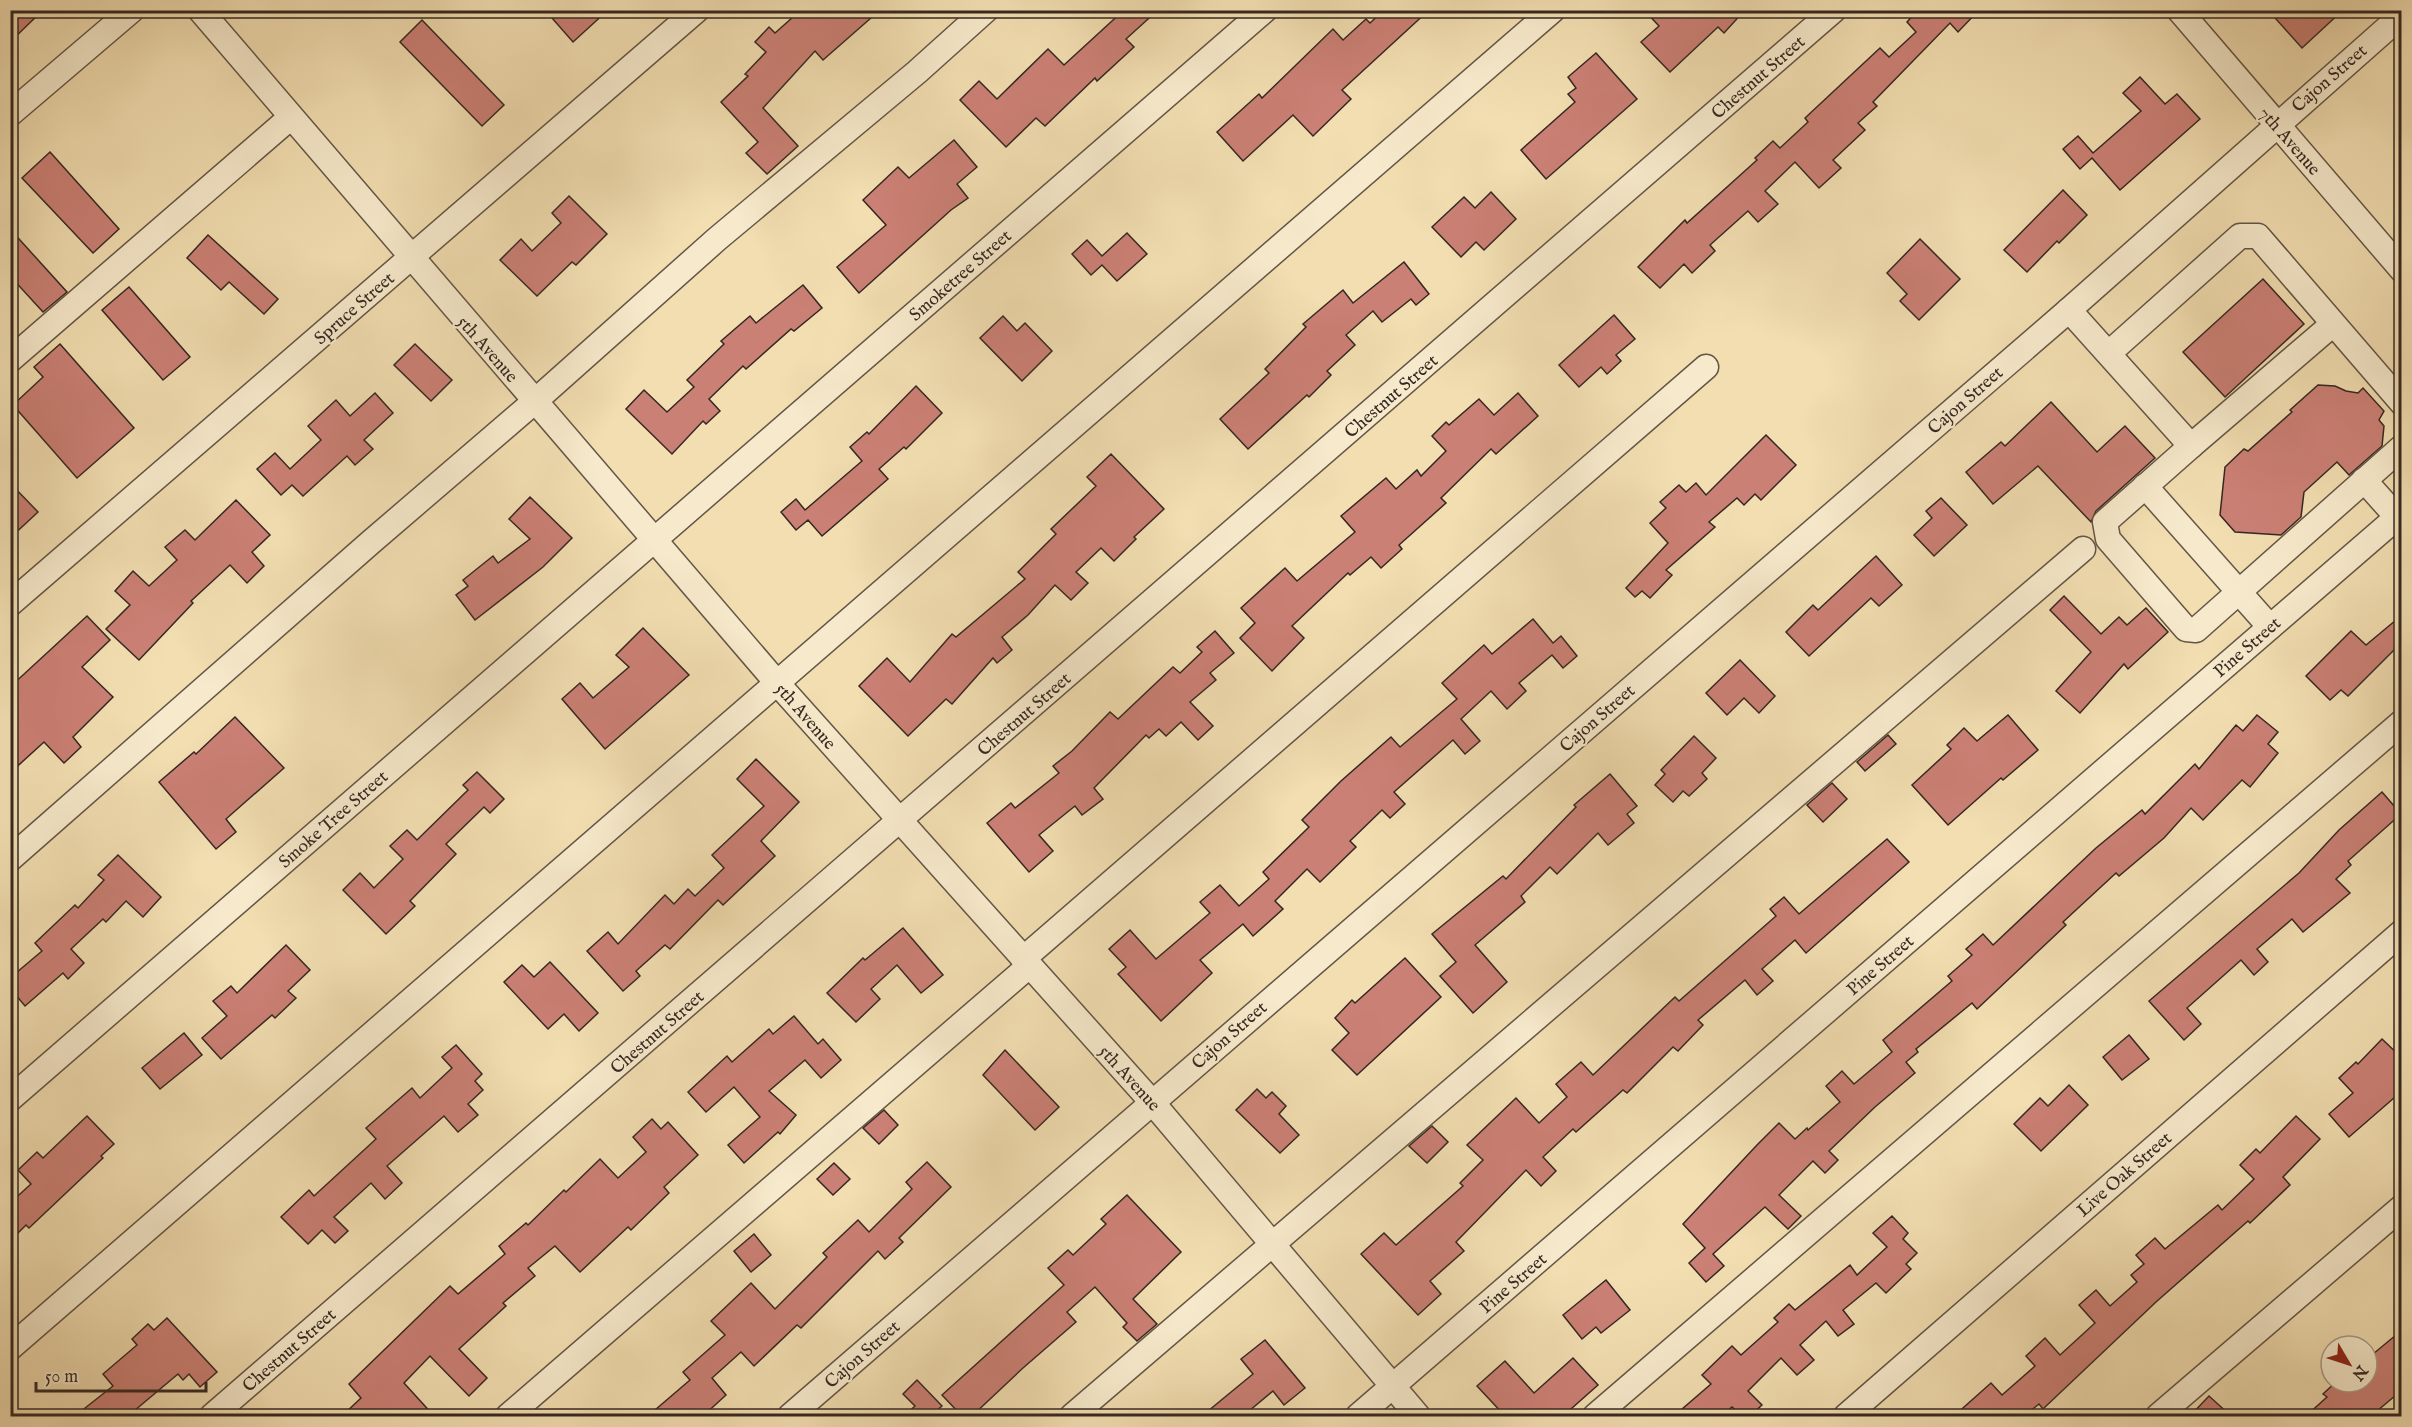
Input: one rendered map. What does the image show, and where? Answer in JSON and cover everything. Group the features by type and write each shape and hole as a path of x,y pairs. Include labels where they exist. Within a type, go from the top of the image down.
{"street":[{"path":"10,114 132,10"},
{"name":"5th Avenue","path":"200,10 411,259 778,684 1152,1102 1418,1416"},
{"name":"Spruce Street","path":"10,604 697,10"},
{"path":"10,859 534,402 717,239 917,72 986,10"},
{"name":"Smoketree Street","path":"656,540 1265,10"},
{"path":"10,1348 1553,10"},
{"name":"Chestnut Street","path":"212,1416 1834,10"},
{"name":"7th Avenue","path":"2179,10 2402,270"},
{"name":"Cajon Street","path":"790,1416 2069,310 2402,15"},
{"path":"10,360 291,117"},
{"path":"2109,353 2240,236 2258,236 2402,403"},
{"path":"2069,310 2191,446"},
{"path":"2333,324 2105,522 2108,539 2186,629 2196,630 2402,447"},
{"path":"508,1416 1706,367"},
{"path":"2364,480 2399,515"},
{"path":"2145,486 2270,627"},
{"name":"Pine Street","path":"1358,1416 2399,515"},
{"name":"Smoke Tree Street","path":"10,1099 656,540"},
{"path":"1072,1416 2083,549"},
{"path":"1595,1416 2402,722"},
{"name":"Live Oak Street","path":"1845,1416 2402,932"},
{"path":"2158,1416 2402,1207"}],"building":[{"path":"10,10 43,10 10,42"},
{"path":"545,10 608,10 573,42"},
{"path":"801,10 880,10 823,60 815,51 763,108 798,146 767,174 746,153 758,142 721,102 748,76 745,74 766,52 755,42 769,27 775,33"},
{"path":"1124,10 1158,10 1126,39 1134,47 1097,81 1095,78 1045,126 1036,118 1006,147 960,100 979,81 997,99 1048,49 1064,65"},
{"path":"1384,10 1429,10 1342,90 1351,99 1313,136 1293,115 1243,161 1217,132 1259,94 1262,98 1333,29 1343,40 1366,19 1370,23"},
{"path":"1644,10 1745,10 1724,33 1718,27 1670,72 1641,42 1659,26"},
{"path":"1918,10 1979,10 1958,32 1950,23 1873,102 1877,106 1858,123 1865,130 1833,160 1841,168 1819,188 1795,162 1765,191 1778,204 1758,222 1748,211 1710,245 1715,251 1692,273 1684,264 1660,288 1638,267 1685,220 1687,223 1757,160 1755,158 1773,141 1780,148 1808,122 1805,118 1880,48 1889,57 1916,32 1907,22"},
{"path":"2268,10 2343,10 2302,48"},
{"path":"422,20 504,105 482,126 400,42"},
{"path":"1596,53 1637,99 1546,179 1521,150 1575,102 1568,94 1576,88 1568,77"},
{"path":"2140,77 2165,104 2177,94 2200,119 2120,190 2092,158 2080,169 2063,149 2078,136 2093,153 2141,111 2123,93"},
{"path":"954,140 977,167 957,184 968,198 951,210 859,293 837,267 886,225 863,200 898,167 909,178"},
{"path":"50,152 119,229 93,253 22,178"},
{"path":"2063,190 2087,215 2059,243 2057,241 2027,272 2004,250"},
{"path":"1491,192 1516,219 1484,250 1476,242 1461,257 1432,227 1464,197 1475,208"},
{"path":"569,196 607,234 576,265 572,262 537,296 500,260 521,239 532,251 561,223 552,213"},
{"path":"10,229 67,292 43,312 10,276"},
{"path":"1127,233 1147,254 1117,281 1102,265 1091,275 1072,254 1087,240 1102,256"},
{"path":"208,235 278,299 264,314 229,282 221,290 187,258"},
{"path":"1920,239 1960,279 1919,320 1900,301 1907,294 1887,273"},
{"path":"1404,262 1429,294 1416,305 1411,299 1382,322 1373,311 1346,335 1355,345 1327,371 1331,375 1248,449 1220,419 1269,373 1265,369 1306,327 1303,324 1343,290 1353,303"},
{"path":"2263,279 2304,324 2225,397 2183,352"},
{"path":"803,285 822,308 794,331 791,329 746,369 743,366 709,399 720,411 706,424 703,421 672,454 626,409 644,390 667,412 694,387 687,380 724,344 721,341 750,316 756,323"},
{"path":"129,287 190,357 163,380 102,310"},
{"path":"1614,315 1635,339 1616,355 1621,361 1607,374 1601,367 1579,387 1559,365"},
{"path":"1003,316 1017,331 1025,323 1052,351 1022,381 980,338"},
{"path":"60,344 134,428 77,478 13,405 43,377 34,367"},
{"path":"415,344 452,380 431,401 394,365"},
{"path":"2318,385 2335,386 2358,393 2363,388 2384,411 2379,420 2384,426 2382,446 2349,475 2337,462 2304,492 2301,517 2281,535 2235,532 2220,515 2225,467 2244,449 2248,451 2292,412 2290,410"},
{"path":"916,386 942,413 906,449 904,447 879,469 888,479 822,536 808,520 796,530 781,512 796,499 805,510 862,461 850,447 867,432 869,434"},
{"path":"375,393 393,413 364,440 373,449 355,465 347,456 303,496 292,485 281,495 257,469 275,453 290,469 321,440 308,426 336,400 350,416"},
{"path":"1518,393 1538,416 1496,454 1491,449 1441,498 1446,503 1399,545 1402,549 1381,568 1371,557 1350,575 1348,573 1292,626 1304,638 1272,671 1240,638 1255,623 1241,608 1285,568 1297,581 1355,532 1341,516 1386,478 1396,489 1417,470 1421,476 1446,451 1432,436 1446,422 1449,425 1479,399 1494,415"},
{"path":"2051,402 2097,452 2125,426 2155,458 2096,511 2091,522 2038,466 1993,504 1966,472 2001,442 2005,446"},
{"path":"1766,435 1796,465 1761,500 1755,494 1744,505 1737,498 1709,522 1715,527 1666,570 1672,575 1650,598 1642,591 1635,597 1626,588 1668,543 1650,523 1666,508 1660,502 1679,485 1686,492 1696,483 1706,495"},
{"path":"1111,454 1164,509 1134,537 1136,539 1114,561 1101,548 1076,572 1088,583 1071,600 1055,585 1028,615 1002,637 1012,650 997,663 993,658 952,704 946,699 908,736 859,686 887,658 910,682 952,634 956,637 1025,579 1018,572 1056,534 1051,529 1096,486 1087,477"},
{"path":"10,483 38,512 10,538"},
{"path":"530,497 572,538 543,567 475,620 456,595 468,586 463,580 493,556 498,563 530,539 509,519"},
{"path":"1941,498 1967,525 1934,556 1914,535 1932,518 1926,511"},
{"path":"236,500 270,535 252,552 264,566 247,583 230,565 191,601 193,603 139,660 106,629 130,605 115,591 133,571 149,586 177,560 165,547 185,530 195,540"},
{"path":"1876,556 1902,585 1879,606 1871,598 1809,656 1786,632 1813,605 1818,610"},
{"path":"2064,596 2101,634 2119,617 2127,625 2146,608 2168,632 2128,669 2124,664 2080,713 2056,691 2091,652 2050,610"},
{"path":"2402,615 2402,642 2348,696 2341,690 2330,700 2306,676 2351,631 2366,645"},
{"path":"87,616 110,640 82,667 113,697 73,737 81,747 64,763 44,742 10,773 10,687"},
{"path":"1533,619 1553,643 1561,636 1577,656 1563,668 1552,655 1519,683 1526,691 1507,709 1491,691 1461,719 1480,741 1465,754 1453,740 1394,792 1405,804 1390,818 1382,810 1350,841 1356,847 1320,882 1307,869 1275,901 1283,909 1253,936 1243,924 1200,960 1212,973 1161,1021 1118,974 1126,967 1109,949 1130,930 1156,959 1210,913 1200,902 1220,885 1239,906 1269,879 1263,872 1309,827 1302,820 1341,781 1391,737 1400,747 1457,699 1442,683 1484,645 1492,654"},
{"path":"643,628 689,675 605,749 562,699 580,683 593,698 629,667 616,655"},
{"path":"1215,631 1234,653 1210,673 1216,680 1190,702 1213,726 1198,740 1181,722 1166,736 1159,729 1149,738 1146,735 1094,788 1103,799 1082,815 1075,806 1039,835 1053,851 1029,872 987,823 1011,803 1015,808 1059,773 1053,766 1072,751 1110,712 1118,719 1173,667 1180,673 1202,652 1197,647"},
{"path":"1740,660 1775,696 1759,713 1744,698 1727,715 1706,693"},
{"path":"2008,715 2038,750 2003,780 2001,778 1948,825 1912,785 1951,749 1947,745 1964,728 1977,741"},
{"path":"2257,715 2278,732 2268,744 2278,753 2250,787 2242,780 2203,820 2191,808 2164,838 2119,876 2116,873 2063,922 2066,925 1977,1009 1972,1003 1916,1049 1918,1052 1906,1062 1915,1073 1829,1151 1838,1160 1825,1173 1813,1161 1779,1195 1801,1216 1788,1229 1765,1207 1713,1254 1724,1266 1706,1282 1689,1263 1705,1248 1683,1224 1757,1145 1779,1123 1795,1139 1807,1128 1808,1130 1840,1102 1826,1086 1842,1071 1854,1084 1892,1052 1883,1040 1952,981 1948,976 1972,955 1966,949 1983,934 1993,945 2096,848 2142,810 2145,814 2195,764 2199,769 2236,725 2243,731"},
{"path":"235,717 284,768 226,819 236,832 216,849 159,782 194,752 196,754"},
{"path":"1888,735 1896,744 1865,771 1857,762"},
{"path":"1694,736 1716,758 1702,773 1707,779 1689,796 1683,791 1673,802 1655,785 1665,774 1661,770"},
{"path":"756,759 799,802 761,841 775,856 723,905 718,900 670,949 665,945 636,971 640,976 623,991 587,951 608,932 618,944 665,895 674,904 688,889 695,896 724,868 712,855 764,806 737,779"},
{"path":"477,772 504,799 490,813 484,807 446,844 456,854 410,901 415,906 386,934 343,890 360,873 374,888 403,859 390,846 407,830 417,840 468,790 463,785"},
{"path":"1610,774 1637,806 1627,814 1634,823 1608,845 1598,833 1557,874 1550,867 1521,896 1525,902 1475,945 1507,982 1473,1013 1440,976 1456,962 1432,934 1503,876 1506,879 1576,807 1574,805"},
{"path":"1832,783 1847,799 1823,822 1807,805"},
{"path":"2382,792 2401,814 2348,861 2351,865 2336,879 2350,893 2303,932 2292,919 2257,949 2268,962 2254,975 2241,960 2187,1008 2201,1024 2184,1040 2149,1001 2299,873 2339,830"},
{"path":"1887,839 1909,862 1806,953 1795,940 1762,969 1773,981 1757,995 1745,980 1698,1020 1703,1025 1678,1051 1673,1047 1627,1093 1623,1090 1576,1132 1573,1129 1543,1157 1556,1171 1541,1186 1526,1170 1456,1242 1464,1251 1430,1281 1441,1294 1418,1315 1361,1254 1384,1233 1396,1245 1463,1186 1460,1183 1483,1160 1467,1145 1516,1098 1539,1123 1567,1097 1556,1084 1581,1062 1593,1075 1675,997 1679,1001 1776,916 1770,909 1784,897 1799,914"},
{"path":"118,855 161,897 143,917 126,901 106,922 103,919 71,949 84,963 68,979 63,973 25,1006 10,988 10,978 42,951 35,943 75,905 78,908 104,880 98,875"},
{"path":"903,928 943,975 921,993 897,965 871,989 880,999 856,1022 827,993 863,958 865,960"},
{"path":"286,945 310,970 288,991 296,998 275,1018 272,1015 221,1059 202,1038 227,1016 213,1001 231,986 237,993"},
{"path":"1405,958 1441,997 1357,1075 1332,1050 1349,1033 1335,1018 1352,1000 1355,1003"},
{"path":"550,962 598,1013 579,1031 564,1014 548,1029 504,982 522,965 534,977"},
{"path":"794,1016 818,1044 823,1039 841,1060 821,1078 805,1060 769,1091 796,1115 780,1134 778,1132 744,1163 728,1145 760,1117 734,1087 706,1112 688,1092 727,1056 732,1062 769,1029 773,1034"},
{"path":"184,1033 202,1055 160,1089 142,1068"},
{"path":"2129,1035 2149,1059 2122,1080 2103,1057"},
{"path":"2382,1039 2402,1058 2402,1091 2349,1137 2329,1114 2353,1093 2339,1078 2356,1062 2358,1064"},
{"path":"456,1045 482,1074 475,1081 483,1090 468,1104 478,1115 458,1132 444,1116 387,1166 402,1183 385,1199 371,1183 334,1217 348,1231 335,1243 322,1230 308,1244 281,1217 309,1190 314,1196 376,1139 366,1128 412,1088 420,1098 452,1068 442,1057"},
{"path":"1005,1050 1059,1107 1035,1130 983,1075"},
{"path":"2069,1085 2088,1105 2041,1151 2014,1124 2040,1098 2048,1106"},
{"path":"1257,1089 1266,1098 1272,1092 1286,1106 1279,1114 1299,1135 1280,1153 1236,1110"},
{"path":"884,1110 898,1125 879,1144 863,1128"},
{"path":"87,1116 114,1144 101,1156 103,1158 29,1228 26,1225 10,1241 10,1203 31,1184 18,1170 37,1152 43,1158"},
{"path":"2296,1116 2320,1139 2283,1177 2290,1185 2250,1223 2248,1221 2156,1302 2043,1409 2039,1404 2024,1416 1954,1416 1991,1383 2002,1395 2035,1366 2026,1356 2045,1338 2060,1355 2095,1323 2079,1305 2096,1290 2110,1306 2137,1282 2131,1275 2144,1264 2136,1255 2155,1238 2165,1249 2218,1205 2222,1210 2254,1179 2240,1165 2256,1149 2260,1153"},
{"path":"652,1119 661,1129 668,1122 698,1155 664,1187 669,1193 631,1230 628,1227 580,1272 555,1246 528,1268 535,1276 503,1303 506,1306 459,1349 487,1378 469,1396 430,1356 404,1383 434,1416 342,1416 361,1398 349,1384 450,1286 458,1294 505,1254 499,1246 526,1223 528,1225 600,1159 618,1178 646,1152 633,1137"},
{"path":"1432,1126 1448,1142 1427,1163 1409,1146"},
{"path":"927,1162 951,1187 899,1238 903,1242 885,1259 878,1251 801,1328 797,1325 754,1366 741,1352 712,1378 726,1395 703,1416 648,1416 690,1380 683,1372 725,1335 711,1321 751,1283 775,1309 827,1257 823,1253 858,1220 869,1232 912,1189 906,1182"},
{"path":"834,1163 850,1179 833,1195 817,1179"},
{"path":"1127,1195 1181,1252 1133,1299 1157,1324 1137,1341 1123,1327 1127,1323 1095,1287 1067,1312 1076,1322 972,1416 962,1416 942,1395 1064,1285 1048,1268 1068,1250 1073,1255 1106,1224 1101,1219"},
{"path":"1892,1216 1908,1233 1903,1239 1917,1253 1906,1264 1911,1269 1886,1293 1876,1283 1843,1310 1854,1324 1838,1336 1826,1321 1800,1345 1814,1360 1797,1375 1781,1358 1748,1391 1762,1405 1750,1416 1742,1416 1732,1407 1721,1416 1674,1416 1711,1384 1702,1375 1732,1346 1741,1355 1778,1322 1774,1318 1789,1304 1795,1310 1850,1265 1857,1275 1887,1247 1873,1233"},
{"path":"754,1234 771,1255 751,1272 734,1251"},
{"path":"1606,1280 1630,1310 1601,1333 1596,1327 1582,1339 1563,1315"},
{"path":"167,1318 217,1372 200,1387 189,1374 183,1380 178,1374 128,1416 75,1416 113,1386 103,1374 137,1345 132,1339 148,1324 154,1330"},
{"path":"2402,1330 2402,1390 2371,1416 2306,1416 2327,1397 2323,1394 2379,1394 2379,1349"},
{"path":"1265,1340 1305,1388 1284,1405 1273,1391 1243,1416 1202,1416 1253,1374 1241,1359"},
{"path":"1573,1358 1598,1385 1563,1416 1505,1416 1477,1386 1505,1361 1534,1393"},
{"path":"917,1380 942,1406 931,1416 904,1416 915,1406 903,1394"},
{"path":"2209,1396 2231,1416 2190,1416"}]}
